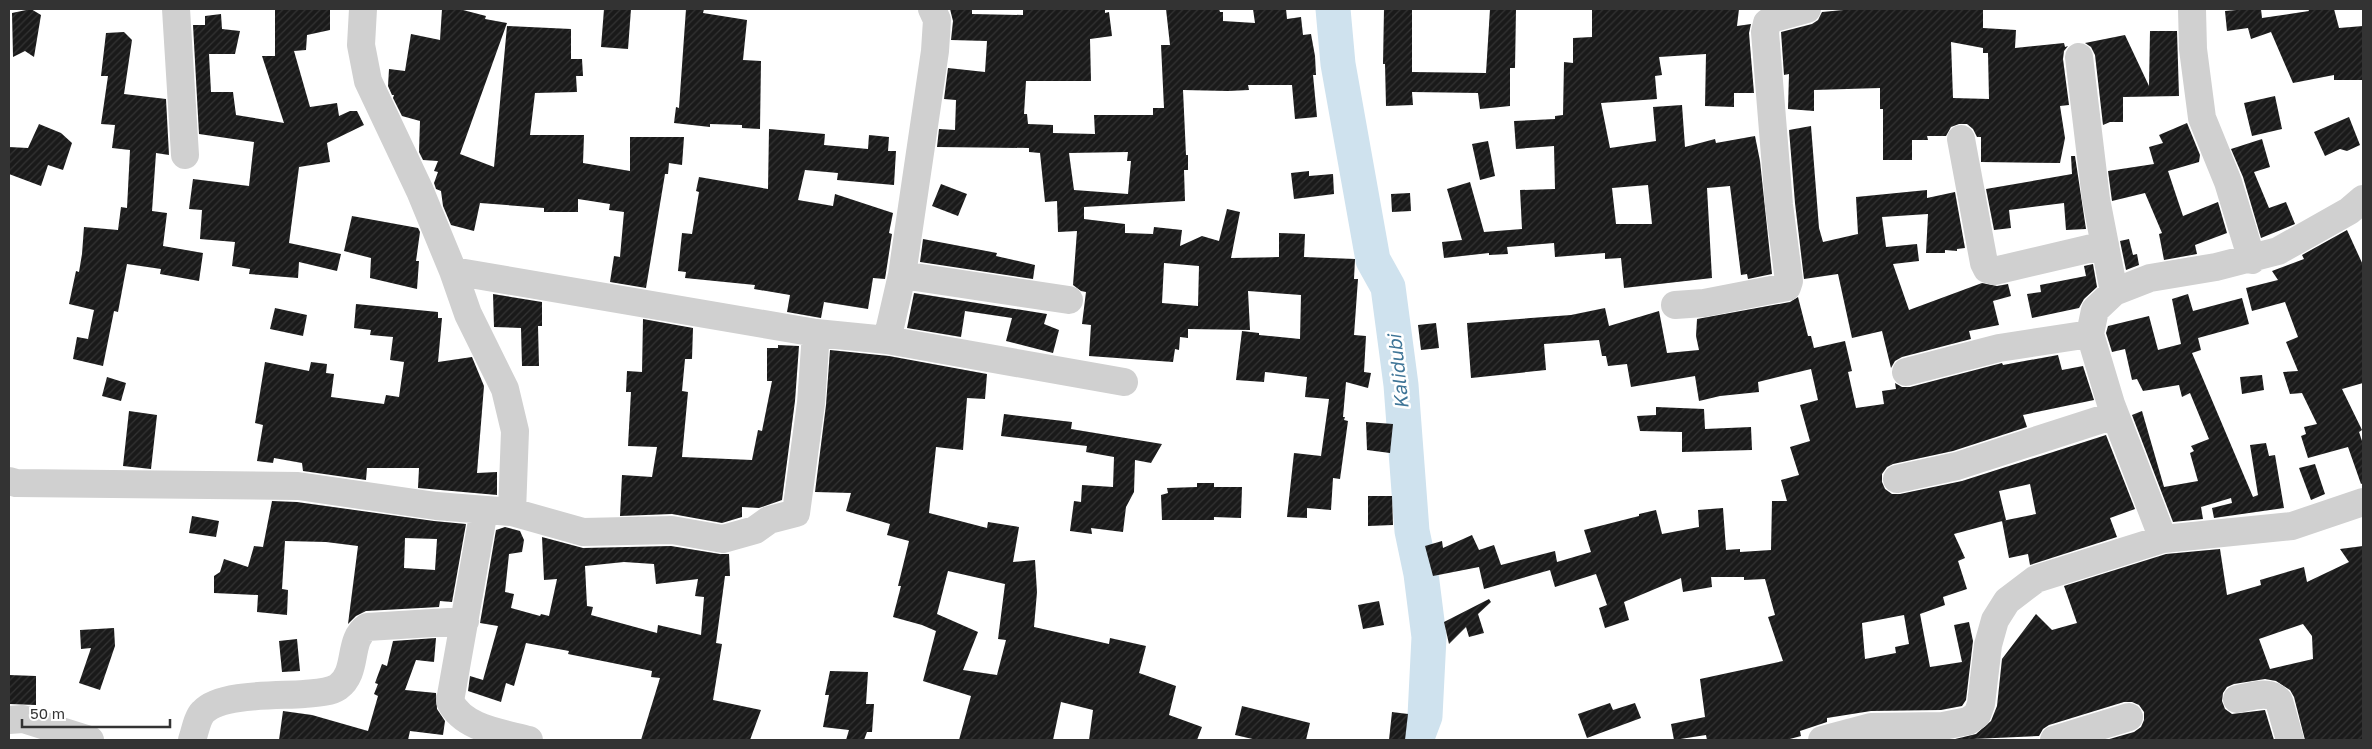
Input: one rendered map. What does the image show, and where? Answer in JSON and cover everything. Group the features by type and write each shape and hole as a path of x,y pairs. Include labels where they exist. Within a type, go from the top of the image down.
{"street":[{"path":"176,9 185,155"},
{"path":"363,9 361,45 368,81 420,191 453,271 468,314 505,388 514,430 512,512"},
{"path":"887,340 902,275 935,51 937,20 932,9"},
{"path":"1675,305 1704,304 1787,288 1789,282 1779,205 1765,32 1767,23 1774,18 1807,9"},
{"path":"2192,9 2193,49 2202,118 2228,182 2252,260"},
{"path":"2079,57 2096,199 2114,292"},
{"path":"1961,139 1984,263 1987,269 1994,271 2105,246"},
{"path":"2163,539 2115,415 2090,334 2095,310 2114,292 2150,278 2252,260 2278,251 2349,212 2363,199"},
{"path":"453,271 816,333 887,340 1124,382"},
{"path":"902,275 1069,300"},
{"path":"9,481 16,483 298,486 436,506 512,512 583,532 672,530 723,539 755,530 769,520 796,513 811,403 816,333"},
{"path":"1906,372 1998,348 2090,334"},
{"path":"1897,479 1957,466 2115,415"},
{"path":"1822,740 1870,727 1943,726 1973,731 1976,715 1981,704 1988,645 1995,620 2007,601 2036,579 2163,539 2292,526 2363,502"},
{"path":"484,510 450,702 460,716 473,724 529,740"},
{"path":"192,740 202,713 213,704 231,699 320,693 337,688 347,677 353,660 356,639 367,627 465,621"},
{"path":"2237,699 2268,694 2275,696 2279,700 2290,740"},
{"path":"2054,740 2129,716"},
{"path":"9,720 23,719 90,740"}],"building":[{"path":"31,9 41,15 34,57 25,51 13,57 12,13"},
{"path":"275,9 330,9 330,30 307,35 306,50 294,51 310,107 337,103 339,116 350,111 357,111 364,125 327,143 330,162 299,167 289,243 341,254 337,271 299,262 298,278 249,274 250,269 232,266 235,242 200,239 202,210 189,209 193,179 249,186 254,142 199,134 193,25 205,25 205,16 221,14 222,29 240,31 235,54 209,54 211,92 233,92 236,115 284,123 262,56 275,56"},
{"path":"442,9 463,10 486,16 485,19 507,23 460,154 494,167 507,26 571,29 571,59 582,59 583,76 576,76 577,92 535,93 530,135 584,135 583,163 630,171 630,137 684,137 682,165 669,163 668,174 665,174 646,288 610,282 614,256 620,257 624,212 609,210 610,204 578,199 578,212 544,212 544,208 480,203 474,231 451,225 443,206 441,191 436,189 434,183 438,172 434,171 438,161 423,160 419,152 420,121 402,116 393,98 394,95 392,95 388,86 389,69 405,71 411,34 440,40"},
{"path":"604,9 631,9 628,49 601,47"},
{"path":"686,9 704,9 703,13 747,20 743,60 761,61 760,129 742,128 742,125 710,124 710,127 674,123 676,107 679,108"},
{"path":"950,9 972,9 972,14 1023,15 1023,9 1105,9 1105,13 1109,12 1112,36 1090,39 1091,81 1026,81 1024,114 1027,114 1028,124 1053,125 1053,133 1095,134 1094,115 1153,115 1153,108 1164,108 1161,45 1170,45 1166,9 1219,9 1220,12 1223,12 1223,21 1255,23 1253,9 1286,9 1287,19 1301,17 1303,35 1311,34 1315,56 1316,75 1313,75 1317,117 1295,119 1292,85 1248,85 1249,90 1228,91 1183,90 1186,155 1188,155 1188,170 1184,170 1185,201 1084,207 1084,219 1125,224 1125,233 1153,234 1154,227 1182,230 1180,246 1202,236 1219,241 1227,209 1240,212 1231,258 1279,257 1279,233 1305,234 1304,257 1355,259 1354,279 1358,279 1354,335 1366,336 1364,372 1371,373 1368,388 1346,382 1343,417 1345,417 1344,420 1348,421 1340,479 1333,478 1331,510 1307,508 1307,518 1287,517 1294,453 1321,456 1329,399 1305,397 1307,377 1265,372 1264,382 1236,380 1242,331 1259,333 1259,335 1300,339 1301,295 1248,291 1250,330 1188,329 1188,338 1180,337 1179,350 1175,349 1173,362 1089,356 1091,325 1082,324 1086,292 1073,285 1077,231 1058,232 1057,201 1045,202 1040,153 1029,152 1029,148 937,147 939,129 955,130 956,100 944,99 948,68 985,72 987,41 951,40 953,21","holes":["1128,152 1127,161 1131,161 1128,194 1074,190 1069,153","1164,263 1199,266 1198,306 1162,303"]},
{"path":"1384,9 1412,9 1412,72 1486,73 1490,9 1516,9 1515,68 1510,68 1510,106 1480,109 1478,93 1412,92 1413,105 1386,106 1385,64 1383,64"},
{"path":"1592,9 1739,9 1737,26 1751,24 1749,33 1754,93 1734,93 1734,107 1705,106 1706,54 1659,57 1662,75 1655,76 1657,99 1601,103 1610,148 1656,141 1653,107 1682,105 1685,147 1715,139 1716,143 1755,136 1760,161 1772,274 1748,279 1747,274 1741,275 1730,186 1707,188 1712,278 1624,288 1621,258 1605,259 1605,253 1555,257 1554,243 1507,247 1508,254 1489,255 1489,253 1444,258 1442,242 1462,240 1447,189 1470,182 1484,232 1522,229 1520,190 1555,189 1554,146 1516,149 1514,121 1555,119 1555,116 1563,115 1564,62 1573,63 1573,38 1592,37","holes":["1648,185 1652,224 1616,224 1612,188"]},
{"path":"1854,9 1983,9 1983,28 2016,30 2015,48 2064,43 2065,47 2068,46 2064,51 2063,59 2069,105 2060,106 2065,138 2060,163 1981,162 1981,137 1977,137 1973,129 1967,124 1951,127 1946,136 1927,136 1928,140 1912,140 1912,160 1883,160 1883,109 1880,109 1880,88 1814,90 1814,111 1788,109 1789,74 1784,75 1781,32 1812,24 1818,20 1822,12","holes":["1951,42 1983,48 1983,53 1988,53 1989,99 1953,98"]},
{"path":"2261,9 2262,18 2309,11 2308,9 2334,9 2339,28 2363,26 2363,80 2334,80 2334,75 2293,83 2271,32 2251,39 2248,28 2227,31 2225,11"},
{"path":"2150,31 2177,31 2179,96 2123,97 2123,122 2110,122 2103,125 2095,55 2091,47 2085,43 2125,35 2149,86"},
{"path":"124,32 132,40 124,94 166,99 169,155 156,153 152,211 167,213 163,246 203,253 199,281 160,274 161,269 127,264 118,312 114,311 103,366 73,359 77,337 88,339 94,310 69,304 76,271 79,272 84,227 118,230 121,207 127,208 130,150 112,148 115,125 101,124 108,76 101,76 106,33"},
{"path":"2275,96 2282,129 2252,136 2244,103"},
{"path":"2349,117 2360,145 2347,151 2340,149 2325,156 2314,132"},
{"path":"2187,123 2200,155 2199,162 2168,171 2183,216 2218,202 2227,233 2195,245 2197,254 2164,260 2159,234 2162,233 2145,193 2112,201 2108,171 2154,164 2149,147 2163,143 2159,135"},
{"path":"39,124 61,133 72,143 63,170 48,165 41,186 9,174 9,147 28,148"},
{"path":"1811,126 1819,228 1823,242 1858,234 1856,197 1927,190 1927,198 1955,192 1965,248 1957,249 1957,251 1945,250 1945,253 1926,253 1928,214 1882,217 1886,247 1917,244 1919,261 1893,264 1909,310 1982,283 1997,286 2008,284 2011,296 1993,301 1999,325 1969,331 1971,339 1902,357 1895,361 1891,368 1882,331 1852,338 1838,274 1804,279 1789,130"},
{"path":"769,129 825,134 824,145 868,149 869,135 889,137 888,151 896,151 894,185 837,180 838,173 805,170 798,200 833,206 835,194 893,213 889,233 892,234 885,279 873,278 868,309 824,302 821,318 787,312 790,295 754,289 755,285 685,278 686,272 678,271 682,233 692,234 699,192 696,191 699,177 768,189"},
{"path":"2262,139 2270,167 2254,172 2269,208 2286,202 2295,224 2261,238 2243,177 2231,149"},
{"path":"1488,141 1495,176 1480,180 1472,144"},
{"path":"2071,156 2075,156 2086,229 2066,230 2064,203 2009,210 2011,228 1994,230 1986,189 2072,174"},
{"path":"1309,171 1309,176 1333,174 1334,194 1294,199 1291,173"},
{"path":"941,184 967,194 958,216 932,206"},
{"path":"1410,193 1411,211 1392,212 1391,194"},
{"path":"352,216 418,228 420,232 416,261 419,261 417,289 370,278 371,258 344,251"},
{"path":"2347,230 2363,265 2363,383 2342,389 2362,430 2359,432 2363,444 2363,483 2361,484 2348,447 2308,458 2301,436 2306,434 2304,427 2317,424 2302,393 2290,394 2283,372 2298,371 2286,342 2298,337 2285,302 2252,311 2246,288 2278,280 2272,271 2304,259 2302,255"},
{"path":"923,239 997,253 996,256 1035,265 1033,279 920,262"},
{"path":"2129,239 2133,255 2137,254 2139,265 2126,270 2120,241"},
{"path":"2093,264 2097,287 2084,299 2079,308 2032,318 2027,294 2041,292 2040,285 2086,276 2084,266"},
{"path":"914,293 1047,314 1044,324 1059,330 1053,353 1006,341 1012,318 965,311 961,337 907,328"},
{"path":"493,294 542,302 542,326 538,326 539,366 522,366 521,328 494,327"},
{"path":"2188,294 2193,311 2242,298 2249,324 2198,338 2201,350 2192,353 2253,497 2258,495 2250,445 2266,443 2269,456 2275,455 2284,508 2214,518 2212,508 2232,503 2231,498 2201,507 2203,519 2173,522 2132,415 2142,411 2164,487 2198,481 2190,453 2194,451 2191,446 2209,439 2190,393 2182,397 2179,385 2143,391 2137,379 2132,380 2125,349 2112,352 2106,333 2108,326 2149,316 2158,350 2181,344 2172,299"},
{"path":"1798,297 1808,336 1811,336 1814,348 1845,341 1852,371 1848,372 1856,408 1884,404 1882,391 1896,389 1895,383 1902,387 1910,387 2002,363 2003,365 2058,355 2062,370 2083,366 2094,400 2023,415 2027,427 1953,451 1893,464 1887,467 1882,474 1882,482 1885,489 1892,494 1962,481 2106,435 2135,509 2110,518 2117,537 2030,565 2028,554 2009,558 2002,521 1954,534 1965,558 1958,561 1967,589 1943,597 1945,605 1920,614 1930,667 1962,662 1954,625 1969,622 1973,641 1966,700 1962,706 1941,710 1871,711 1827,718 1827,722 1800,731 1801,736 1786,740 1707,740 1706,735 1674,740 1671,724 1705,717 1700,679 1783,661 1768,617 1775,615 1765,579 1744,580 1744,577 1711,577 1712,587 1683,592 1681,578 1624,602 1629,620 1605,628 1599,608 1607,605 1596,574 1555,587 1550,570 1484,589 1479,567 1433,576 1425,546 1442,541 1443,548 1472,535 1479,550 1494,545 1501,565 1555,551 1557,562 1591,552 1584,530 1656,510 1662,534 1699,527 1698,510 1723,508 1726,550 1740,549 1740,552 1771,550 1772,501 1787,501 1781,480 1799,475 1790,447 1810,441 1800,405 1818,400 1811,369 1758,382 1759,392 1720,396 1699,401 1695,376 1631,387 1627,364 1608,366 1606,356 1602,356 1599,340 1544,344 1546,370 1471,378 1467,323 1571,315 1605,308 1609,326 1659,311 1667,353 1699,350 1696,336 1697,319 1790,302","holes":["2030,484 2036,514 2003,521 2006,520 1999,491","1904,615 1909,644 1895,647 1896,653 1865,659 1862,623"]},
{"path":"356,304 438,312 438,318 442,318 438,362 472,357 484,386 477,473 497,472 497,495 418,488 419,468 367,468 366,480 303,471 302,463 274,458 273,463 257,461 263,425 255,423 265,362 309,371 311,362 327,364 326,373 334,374 331,397 384,404 386,395 399,397 404,362 390,360 393,337 370,335 371,330 354,328"},
{"path":"275,308 307,315 303,336 270,329"},
{"path":"643,319 693,328 692,359 685,359 682,391 688,392 682,457 752,460 758,430 762,431 772,381 767,381 767,348 778,348 778,345 799,346 795,401 782,500 759,508 742,507 742,517 722,523 672,514 620,516 622,475 652,477 657,447 628,446 631,392 626,392 627,371 642,372"},
{"path":"1436,323 1439,348 1421,350 1418,325"},
{"path":"830,350 889,356 987,374 985,399 967,398 963,450 936,447 929,513 987,528 988,522 1019,527 1013,562 1035,560 1037,592 1034,627 1109,644 1110,638 1146,646 1139,673 1176,686 1169,715 1202,727 1197,740 1089,740 1093,710 1061,702 1053,740 959,740 971,696 923,681 936,631 893,617 909,541 887,535 890,524 846,511 851,493 815,492 826,405","holes":["948,571 1005,584 998,639 1006,640 997,675 963,670 978,632 937,614"]},
{"path":"2262,375 2264,390 2242,394 2240,377"},
{"path":"107,377 126,383 121,401 102,396"},
{"path":"1656,407 1704,409 1705,429 1751,427 1752,450 1682,452 1682,432 1640,431 1637,416 1656,415"},
{"path":"129,411 157,415 151,469 123,466"},
{"path":"1004,414 1072,422 1071,429 1162,444 1151,463 1135,460 1134,492 1126,507 1123,532 1091,528 1092,534 1070,531 1074,501 1081,502 1082,485 1113,487 1114,457 1086,452 1087,446 1001,436"},
{"path":"1366,422 1393,424 1390,453 1367,450"},
{"path":"2315,464 2325,494 2311,500 2299,468"},
{"path":"1197,483 1214,483 1214,487 1242,487 1241,518 1214,517 1214,520 1162,520 1161,495 1168,493 1167,488 1197,487"},
{"path":"1368,496 1392,496 1393,525 1368,526"},
{"path":"272,501 297,502 466,524 452,602 440,601 439,607 366,611 356,616 348,624 358,546 326,542 285,541 282,589 288,590 287,615 257,612 258,595 214,593 214,576 220,572 224,559 248,567 254,546 263,547","holes":["405,538 437,539 435,570 404,568"]},
{"path":"192,516 219,521 216,537 189,533"},
{"path":"505,527 520,531 524,540 522,552 509,554 505,592 514,594 511,608 540,616 541,614 549,616 557,579 544,580 542,537 583,548 671,546 729,554 730,576 725,576 716,643 722,644 713,700 761,710 750,740 641,740 660,678 651,677 652,671 568,654 569,651 526,643 514,686 506,683 501,702 468,691 470,676 483,680 498,626 480,623 496,530","holes":["624,562 654,564 656,584 698,579 695,596 704,597 701,635 658,625 657,633 591,615 593,607 587,606 585,566"]},
{"path":"2363,546 2363,740 2305,740 2294,697 2290,690 2276,681 2265,679 2227,687 2223,693 2222,701 2225,709 2232,714 2265,710 2274,740 2106,740 2134,732 2141,727 2144,720 2144,712 2139,705 2132,702 2124,702 2049,725 2043,729 2039,736 1951,740 1976,734 1991,721 1997,706 2002,659 2036,614 2052,630 2077,623 2064,586 2166,554 2220,549 2227,595 2261,585 2260,580 2304,567 2307,582 2349,562 2340,549","holes":["2303,624 2312,636 2313,659 2270,669 2259,639"]},
{"path":"1489,599 1491,602 1478,614 1484,633 1469,637 1466,627 1449,644 1444,622"},
{"path":"1379,601 1384,625 1363,629 1358,605"},
{"path":"114,628 115,646 100,690 79,683 91,648 81,649 80,630"},
{"path":"436,638 434,662 416,660 405,690 436,693 437,709 445,721 443,735 410,731 408,740 279,740 283,711 312,715 368,731 378,696 374,694 378,684 375,683 382,664 387,666 393,641"},
{"path":"297,639 300,671 282,672 279,641"},
{"path":"830,671 868,672 866,704 874,704 872,732 867,732 864,740 846,740 849,730 823,727 829,695 825,695"},
{"path":"9,675 36,676 36,705 9,704"},
{"path":"1610,703 1613,710 1635,703 1641,718 1587,738 1578,714"},
{"path":"1242,706 1310,723 1306,740 1257,740 1235,735"},
{"path":"1392,712 1408,714 1405,740 1389,740"}],"waterway":[{"name":"Kalidubi","path":"1333,9 1338,64 1373,260 1388,287 1401,385 1412,531 1421,574 1429,637 1425,716 1416,740"}]}
